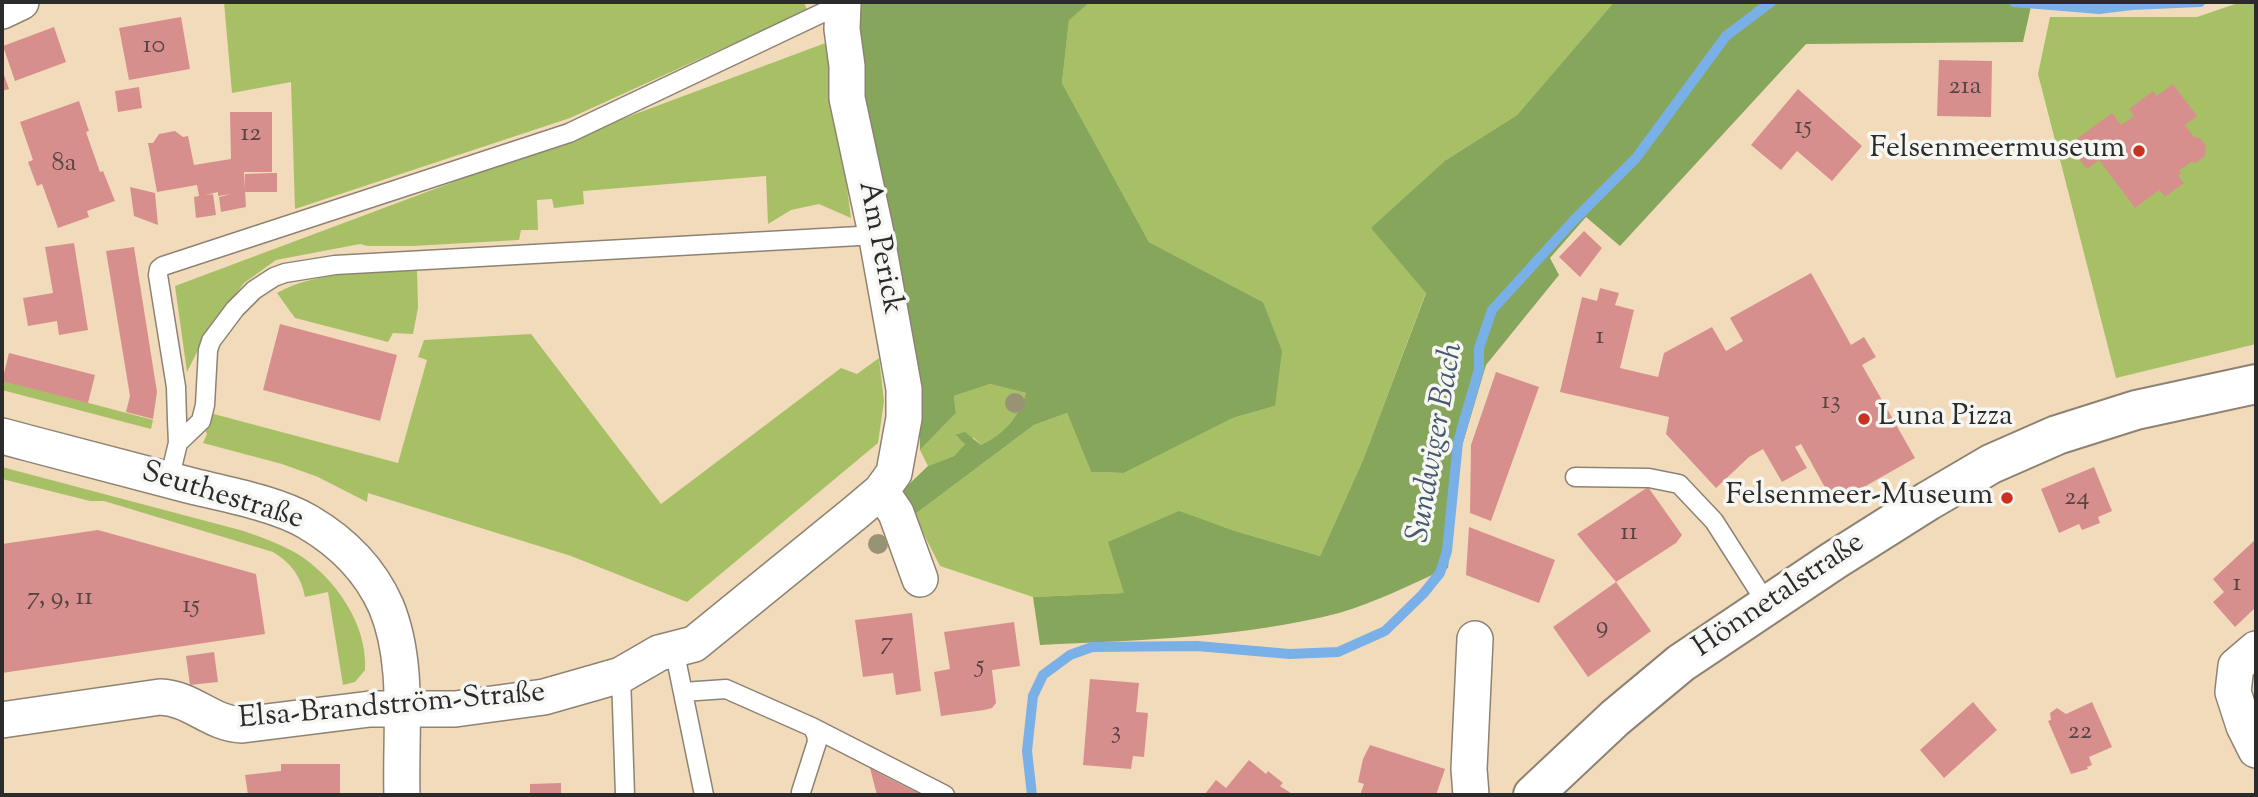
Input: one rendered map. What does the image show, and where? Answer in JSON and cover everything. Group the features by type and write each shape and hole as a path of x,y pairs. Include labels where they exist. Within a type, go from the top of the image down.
{"main road":[{"name":"Hönnetalstraße","path":"1533,795 1615,718 1681,663 1767,604 1991,464 2057,435 2136,410 2256,384"}],"street":[{"path":"2,11 21,2"},
{"name":"Am Perick","path":"843,2 842,29 847,66 847,99 876,233 904,389 904,418 894,473 881,491"},
{"name":"Seuthestraße","path":"2,436 261,504 306,520 339,542 362,566 386,606 397,644 402,795"},
{"path":"881,491 896,513 920,579"},
{"name":"Elsa-Brandström-Straße","path":"2,720 160,697 176,698 226,724 242,725 370,709 455,709 544,697 621,675 659,653 694,644 881,491"},
{"path":"1471,795 1469,769 1475,639"},
{"path":"2256,649 2236,666 2233,692 2244,726 2256,750"}],"lane":[{"path":"169,480 178,443 176,387 158,275 163,266 569,134 843,2"},
{"path":"178,443 201,421 205,405 208,350 218,328 254,290 285,273 335,265 876,233"},
{"path":"1575,477 1649,478 1679,484 1714,521 1767,604"},
{"path":"674,649 704,795"},
{"path":"621,675 625,795"},
{"path":"683,692 726,689 812,727 944,795"},
{"path":"800,792 817,742 812,727"}],"green space":[{"path":"224,2 804,2 807,10 570,118 295,209 291,82 232,93"},
{"path":"852,2 1090,2 1069,20 1062,83 1149,242 1263,302 1282,351 1275,406 1233,418 1124,473 1091,472 1067,413 1034,425 914,515 903,490 928,466 954,456 965,444 955,435 965,432 981,445 997,436 1015,417 1026,393 990,384 954,396 956,413 920,450 919,388 842,22"},
{"path":"1090,2 1614,2 1517,115 1446,160 1426,292 1363,460 1320,556 1179,512 1125,593 1033,597 940,566 914,515 1034,425 1067,413 1091,472 1124,473 1233,418 1275,406 1263,302 1149,242 1062,83 1069,19"},
{"path":"1614,2 2032,2 2023,42 1806,44 1620,246 1586,217 1550,258 1559,275 1486,365 1462,446 1448,568 1339,613 1265,628 1190,636 1040,645 1033,597 1124,593 1108,542 1179,511 1320,556 1363,460 1426,293 1371,228 1446,160 1517,115"},
{"path":"2241,2 2256,2 2256,344 2116,378 2038,74 2050,17 2197,17"},
{"path":"828,42 851,218 819,204 791,210 768,224 766,176 583,191 584,204 554,208 552,199 537,200 538,230 521,230 519,240 413,246 360,244 276,260 244,283 207,332 187,372 175,286"},
{"path":"417,269 418,308 413,334 393,333 388,342 295,318 277,293 309,280 364,272"},
{"path":"531,334 661,504 841,368 857,374 879,358 884,401 878,443 687,602 571,556 368,493 367,502 318,477 282,464 203,443 207,434 195,409 398,463 427,360 418,357 424,340"},
{"path":"2,380 153,420 151,429 2,390"},
{"path":"990,384 1026,393 1015,417 997,436 981,445 974,438 955,436 966,443 954,456 928,466 920,450 956,413 954,396"},
{"path":"2,467 240,530 296,553 323,575 346,603 361,636 365,670 355,682 343,685 328,592 305,597 294,571 273,552 104,501 90,501 2,479"}],"building":[{"path":"181,17 190,69 129,80 119,28"},
{"path":"54,27 66,62 15,81 3,46"},
{"path":"1939,60 1992,61 1991,117 1937,116"},
{"path":"2,69 9,89 2,91"},
{"name":"Felsenmeermuseum","path":"2173,84 2197,116 2185,125 2194,137 2200,138 2206,146 2205,156 2179,171 2181,174 2178,176 2184,183 2165,197 2159,190 2135,208 2099,160 2087,169 2068,145 2112,113 2121,125 2134,116 2129,109 2153,91 2157,96"},
{"path":"139,87 142,108 118,112 115,91"},
{"path":"1798,89 1862,146 1832,181 1797,151 1781,170 1751,145"},
{"path":"79,101 100,172 103,171 115,201 87,211 89,217 58,228 42,184 37,186 28,162 33,160 20,122"},
{"path":"230,112 272,112 272,172 244,172 246,207 221,212 219,197 232,194 218,196 218,192 205,195 213,194 216,215 196,218 194,197 199,196 197,185 157,192 148,143 153,143 159,134 175,131 183,137 188,136 194,165 231,159"},
{"path":"277,173 277,192 245,192 245,174"},
{"path":"130,187 155,193 158,225 134,216"},
{"path":"1584,231 1602,248 1580,277 1559,257"},
{"path":"74,243 88,330 59,335 57,321 28,326 23,298 53,293 45,247"},
{"path":"134,247 157,392 153,419 126,412 130,396 106,251"},
{"path":"1811,273 1851,345 1864,337 1876,357 1862,365 1915,458 1834,504 1801,444 1795,447 1807,468 1782,482 1763,449 1749,457 1716,488 1666,434 1669,417 1560,392 1582,297 1597,301 1600,288 1619,293 1615,305 1634,310 1620,368 1658,377 1664,353 1712,327 1726,351 1743,341 1730,318"},
{"path":"280,324 397,355 380,421 263,390"},
{"path":"9,353 95,375 88,403 2,381"},
{"path":"1496,372 1539,387 1491,521 1470,513 1471,445"},
{"path":"2094,467 2112,511 2098,517 2100,523 2082,530 2079,524 2059,533 2041,489"},
{"path":"1648,487 1682,535 1676,543 1616,582 1577,534"},
{"path":"1469,527 1555,560 1539,603 1466,575"},
{"path":"98,530 256,574 265,634 2,673 2,544"},
{"path":"2256,539 2256,607 2235,627 2213,602 2224,592 2213,579"},
{"path":"1616,582 1651,631 1588,677 1553,627"},
{"path":"912,613 921,691 896,695 893,673 863,677 855,620"},
{"path":"1014,622 1020,666 992,670 996,703 992,708 984,710 941,716 934,672 950,669 944,632"},
{"path":"214,652 218,682 190,685 186,656"},
{"path":"1090,679 1139,683 1136,712 1148,713 1144,757 1133,756 1131,769 1083,765"},
{"path":"1973,702 1997,730 1944,778 1920,750"},
{"path":"2092,702 2112,747 2089,757 2092,765 2087,767 2088,769 2071,774 2048,721 2051,720 2050,713 2057,708 2066,714"},
{"path":"1370,745 1445,769 1436,795 1360,795 1364,784 1358,782 1363,759"},
{"path":"1249,760 1266,774 1268,771 1283,783 1280,786 1294,795 1204,795 1216,780 1226,788"},
{"path":"281,764 340,764 340,795 248,795 245,775 281,771"},
{"path":"870,768 890,779 922,795 877,795"},
{"path":"561,783 561,795 530,795 530,784"}],"waterway":[{"name":"Sundwiger Bach","path":"1032,795 1027,751 1033,696 1043,675 1070,655 1092,647 1197,646 1290,654 1338,652 1385,631 1423,594 1440,573 1447,551 1458,442 1479,369 1479,348 1492,310 1574,220 1636,158 1726,36 1771,2"},
{"name":"Sundwiger Bach","path":"2014,2 2099,9 2200,2"}],"place":[{"name":"Felsenmeermuseum","path":"2139,151"},
{"name":"Luna Pizza","path":"1864,419"},
{"name":"Felsenmeer-Museum","path":"2007,498"}]}
